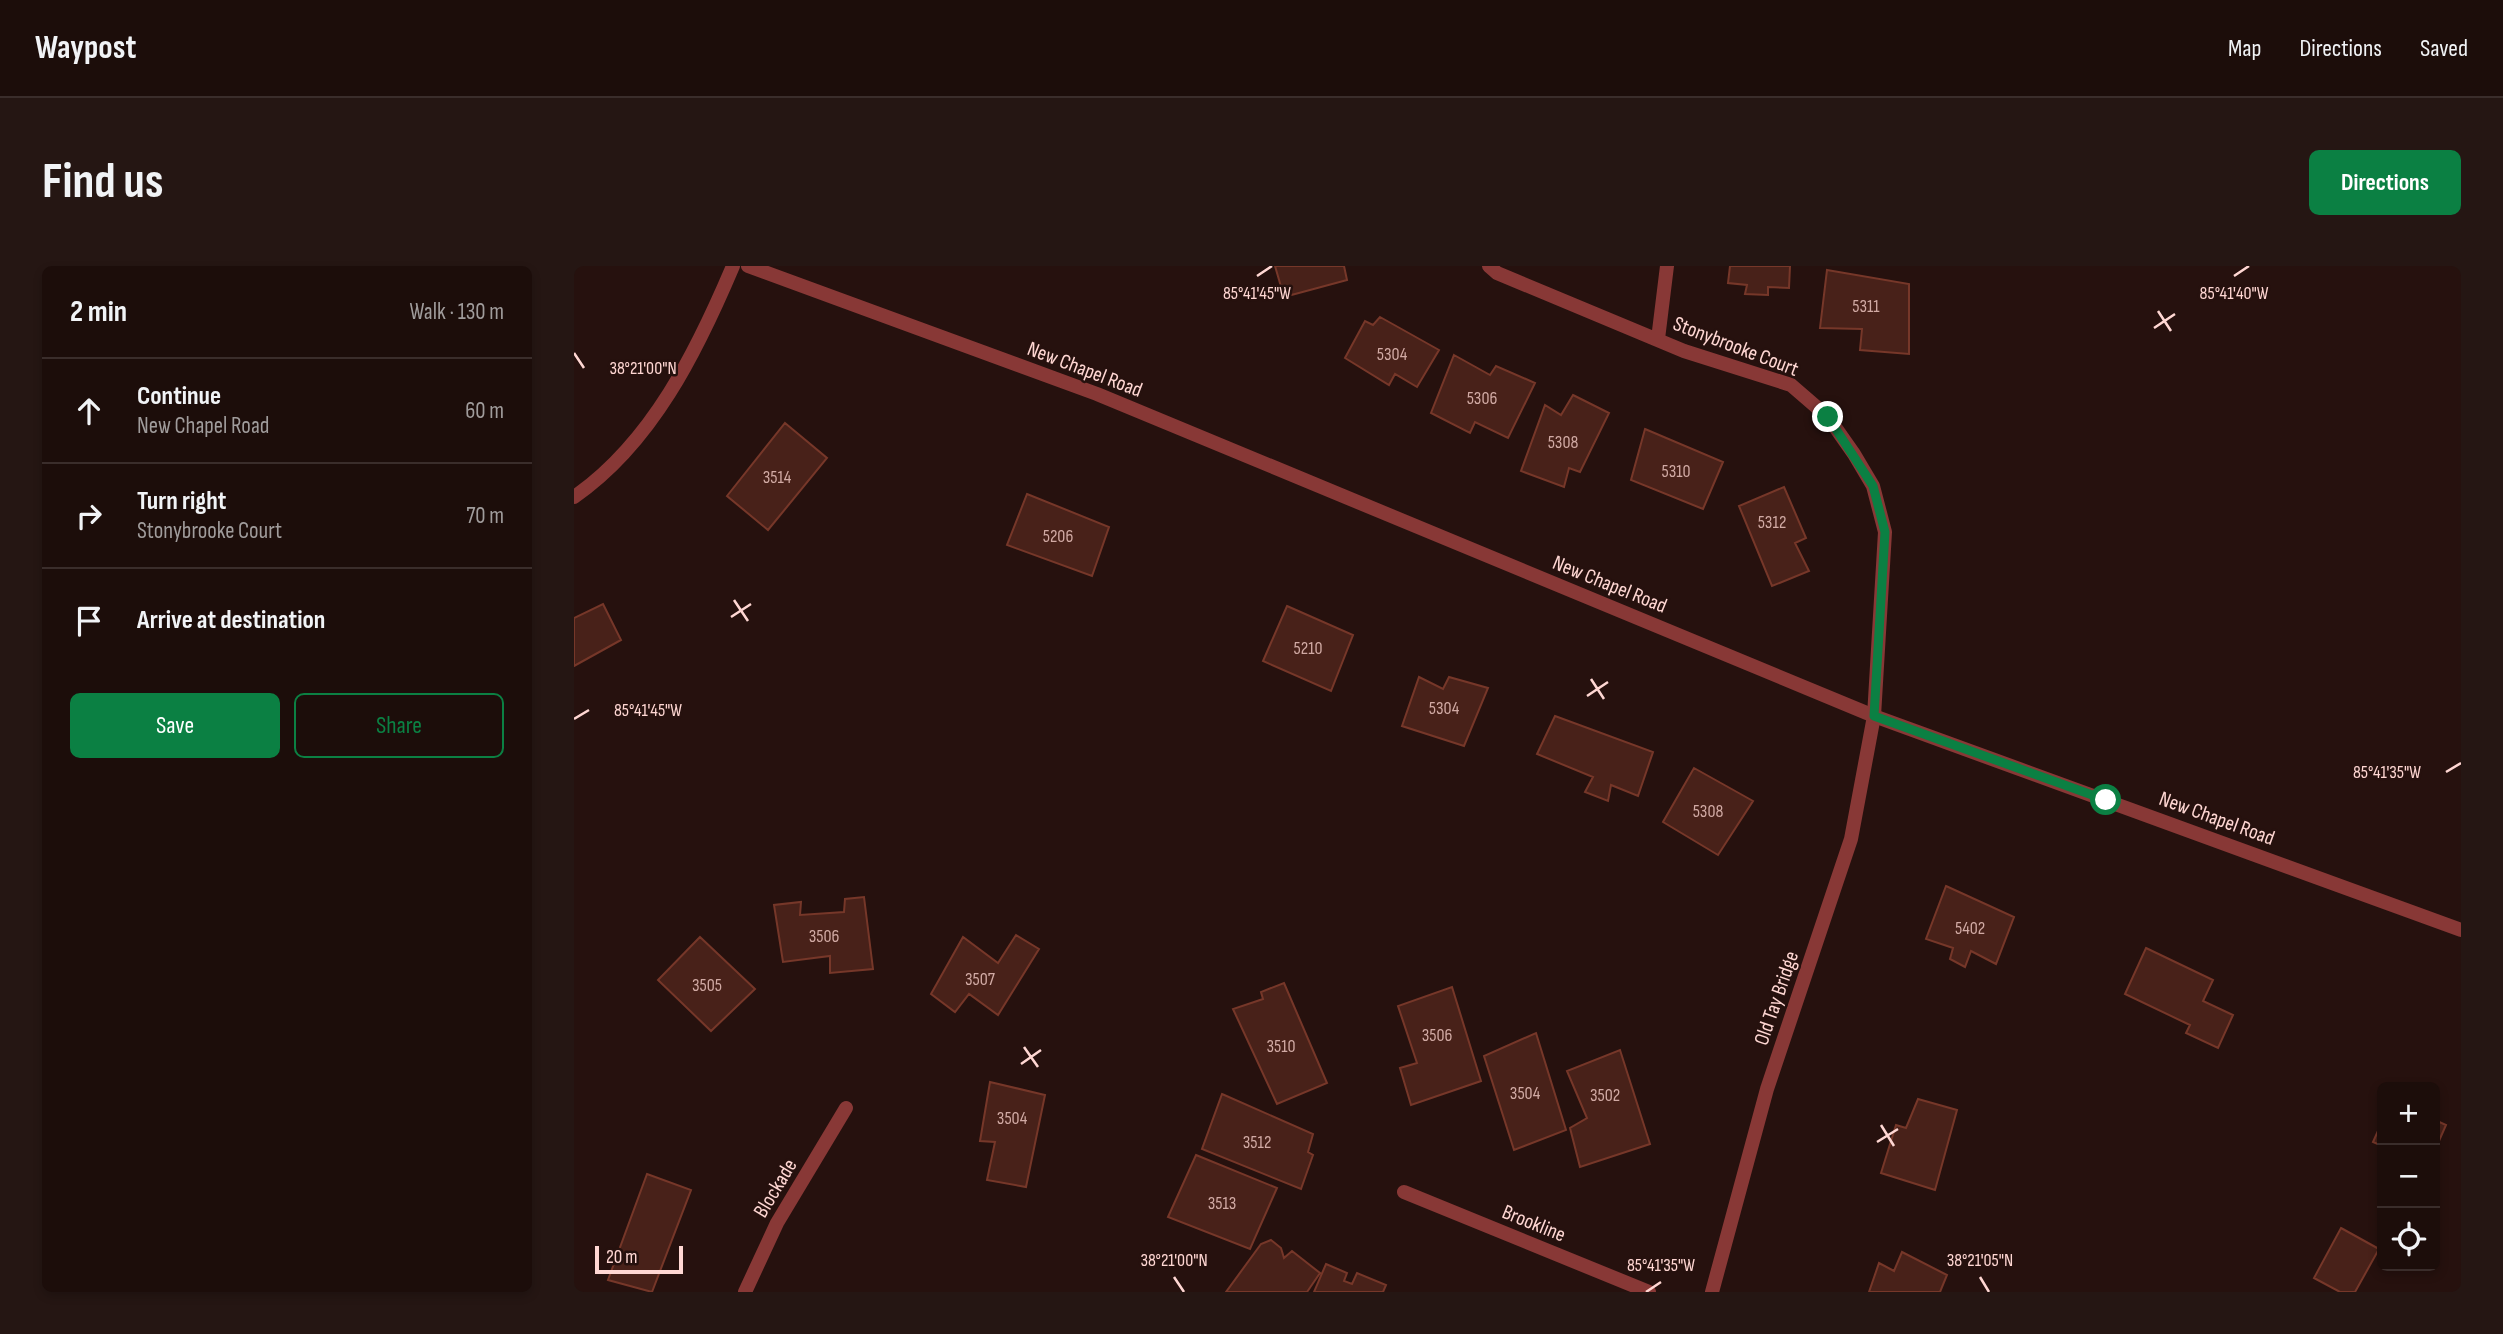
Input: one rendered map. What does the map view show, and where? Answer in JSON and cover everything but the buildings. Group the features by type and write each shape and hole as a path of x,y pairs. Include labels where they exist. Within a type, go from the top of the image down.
{"street":[{"path":"574,497 627,452 655,416 684,365 733,266"},
{"name":"New Chapel Road","path":"748,266 1097,394 1874,716 2461,930"},
{"name":"Stonybrooke Court","path":"1489,266 1497,273 1658,339 1791,385 1828,417 1873,486 1885,532 1874,716"},
{"path":"1658,339 1667,266"},
{"name":"Old Tay Bridge","path":"1712,1292 1767,1089 1851,839 1874,716"},
{"name":"Blockade","path":"745,1292 777,1223 846,1108"},
{"name":"Brookline","path":"1404,1192 1649,1292"}],"route":[{"path":"1828,417 1873,486 1885,532 1874,716 2106,800"}]}
